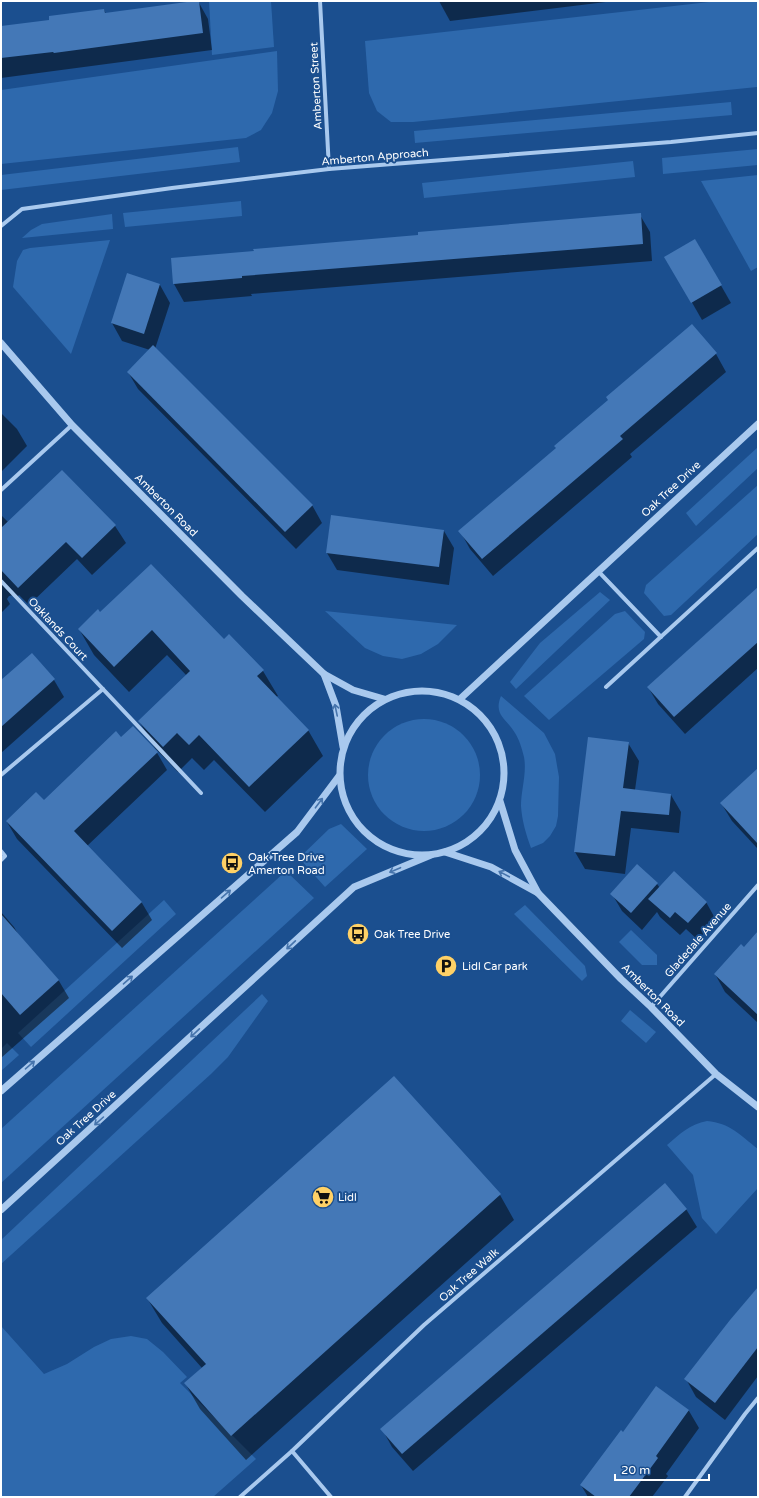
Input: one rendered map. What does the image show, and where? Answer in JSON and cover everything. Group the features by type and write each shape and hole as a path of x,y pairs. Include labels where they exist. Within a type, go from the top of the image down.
{"street":[{"name":"Amberton Street","path":"320,1 329,170"},
{"name":"Amberton Approach","path":"1,226 22,209 172,188 329,170 758,133"},
{"name":"Amberton Road","path":"1,343 72,425 242,596 324,674 353,690 384,699"},
{"name":"Oak Tree Drive","path":"460,699 758,424"},
{"path":"1,490 72,425"},
{"path":"606,687 758,548"},
{"path":"598,571 661,637"},
{"name":"Oaklands Court","path":"1,581 201,793"},
{"name":"Amberton Road","path":"324,674 336,706 343,748"},
{"path":"1,775 103,689"},
{"name":"Oak Tree Drive","path":"1,1210 354,887 431,855 445,852 471,839 485,826 500,801 504,768 498,740 483,717 460,699 446,694 418,690 384,699 361,717 350,731 343,748 339,776 341,792 353,818 379,843 402,853 431,855"},
{"name":"Oak Tree Drive","path":"1,1091 297,832 339,776"},
{"name":"Amberton Road","path":"500,801 515,850 538,893 716,1074 758,1107"},
{"path":"1,851 6,856 1,860"},
{"name":"Amberton Road","path":"445,852 491,868 538,893"},
{"name":"Gladedale Avenue","path":"651,1007 758,885"},
{"name":"Oak Tree Walk","path":"240,1497 292,1451 424,1325 716,1074"},
{"path":"685,1497 758,1398"},
{"path":"292,1451 331,1497"}],"shaded area":[{"path":"209,1 271,1 274,47 212,55"},
{"path":"718,1 758,1 757,87 413,122 391,122 377,111 369,93 365,41"},
{"path":"277,51 278,91 272,113 261,130 246,138 1,164 1,90"},
{"path":"731,102 732,115 415,143 414,131"},
{"path":"238,147 240,162 1,190 1,175"},
{"path":"758,149 758,165 663,174 662,158"},
{"path":"633,161 635,177 424,198 422,183"},
{"path":"758,175 758,267 751,271 701,181"},
{"path":"241,201 242,216 125,227 123,213"},
{"path":"112,214 113,229 22,238 31,230 42,224"},
{"path":"110,240 71,354 13,287 17,261 23,250 30,248"},
{"path":"758,447 758,468 696,526 686,513"},
{"path":"758,485 758,534 671,615 664,616 644,593 646,585"},
{"path":"600,592 610,600 516,689 510,682 540,643"},
{"path":"325,611 457,625 438,644 421,654 402,659 383,656 365,648"},
{"path":"625,611 645,632 644,639 549,720 524,696 615,614"},
{"path":"501,696 544,733 555,754 559,777 558,816 556,826 550,836 543,843 531,848 524,827 521,806 525,769 524,757 516,735 500,712 499,702"},
{"path":"424,719 446,723 464,735 476,753 480,775 476,797 464,815 446,827 424,831 402,827 384,815 372,797 368,775 372,753 384,735 402,723"},
{"path":"341,824 367,849 325,887 299,858 329,829"},
{"path":"286,871 314,898 1,1183 1,1129"},
{"path":"164,900 176,914 31,1047 18,1033"},
{"path":"525,905 585,966 587,976 582,981 514,914"},
{"path":"631,930 657,955 657,965 642,965 619,942"},
{"path":"262,994 268,1001 228,1057 1,1264 1,1240"},
{"path":"630,1010 656,1032 646,1043 621,1021"},
{"path":"7,1043 19,1055 1,1071 1,1049"},
{"path":"707,1121 722,1124 728,1127 758,1149 758,1188 716,1234 702,1218 693,1175 667,1145 695,1124"},
{"path":"1,1326 44,1374 67,1364 94,1347 111,1339 131,1336 147,1339 163,1352 187,1377 180,1383 256,1459 213,1497 1,1497"}],"building":[{"path":"199,1 203,33 54,53 1,58 1,26 49,20 49,16 104,9 105,13"},
{"path":"641,213 643,244 242,276 242,278 173,284 171,258 254,251 253,249 418,235 418,232"},
{"path":"695,239 722,285 691,303 664,257"},
{"path":"127,273 160,284 144,334 111,323"},
{"path":"692,324 717,353 620,436 623,439 482,559 458,531 556,448 554,446 608,400 606,397"},
{"path":"153,345 313,505 285,532 127,372"},
{"path":"62,470 116,525 82,558 66,542 18,588 1,570 1,528"},
{"path":"331,515 444,530 439,567 326,553"},
{"path":"151,564 224,639 229,634 264,670 257,676 309,730 249,787 199,735 189,745 177,733 163,747 138,721 190,671 152,630 114,667 78,629 98,609 100,612"},
{"path":"758,587 758,642 674,717 647,687"},
{"path":"32,653 55,679 1,727 1,680"},
{"path":"133,726 158,752 74,831 142,902 112,931 6,821 36,792 44,800 116,731 121,737"},
{"path":"588,737 629,742 623,788 671,794 669,815 621,811 615,856 574,852"},
{"path":"758,768 758,844 720,803"},
{"path":"637,864 658,883 631,913 610,894"},
{"path":"674,871 707,902 688,923 675,912 670,918 648,899"},
{"path":"1,914 59,980 20,1015 1,993"},
{"path":"758,931 758,1015 714,974 741,944 744,947"},
{"path":"394,1076 501,1194 231,1436 184,1383 206,1364 146,1298"},
{"path":"665,1183 687,1209 402,1454 380,1429"},
{"path":"758,1287 758,1347 715,1403 684,1379"},
{"path":"656,1386 689,1410 656,1456 658,1458 629,1497 596,1497 580,1485 621,1430 623,1432"}],"place":[{"name":"Oak Tree Drive Amerton Road","path":"232,863"},
{"name":"Oak Tree Drive","path":"358,934"},
{"name":"Lidl Car park","path":"446,966"},
{"name":"Lidl","path":"323,1197"}]}
